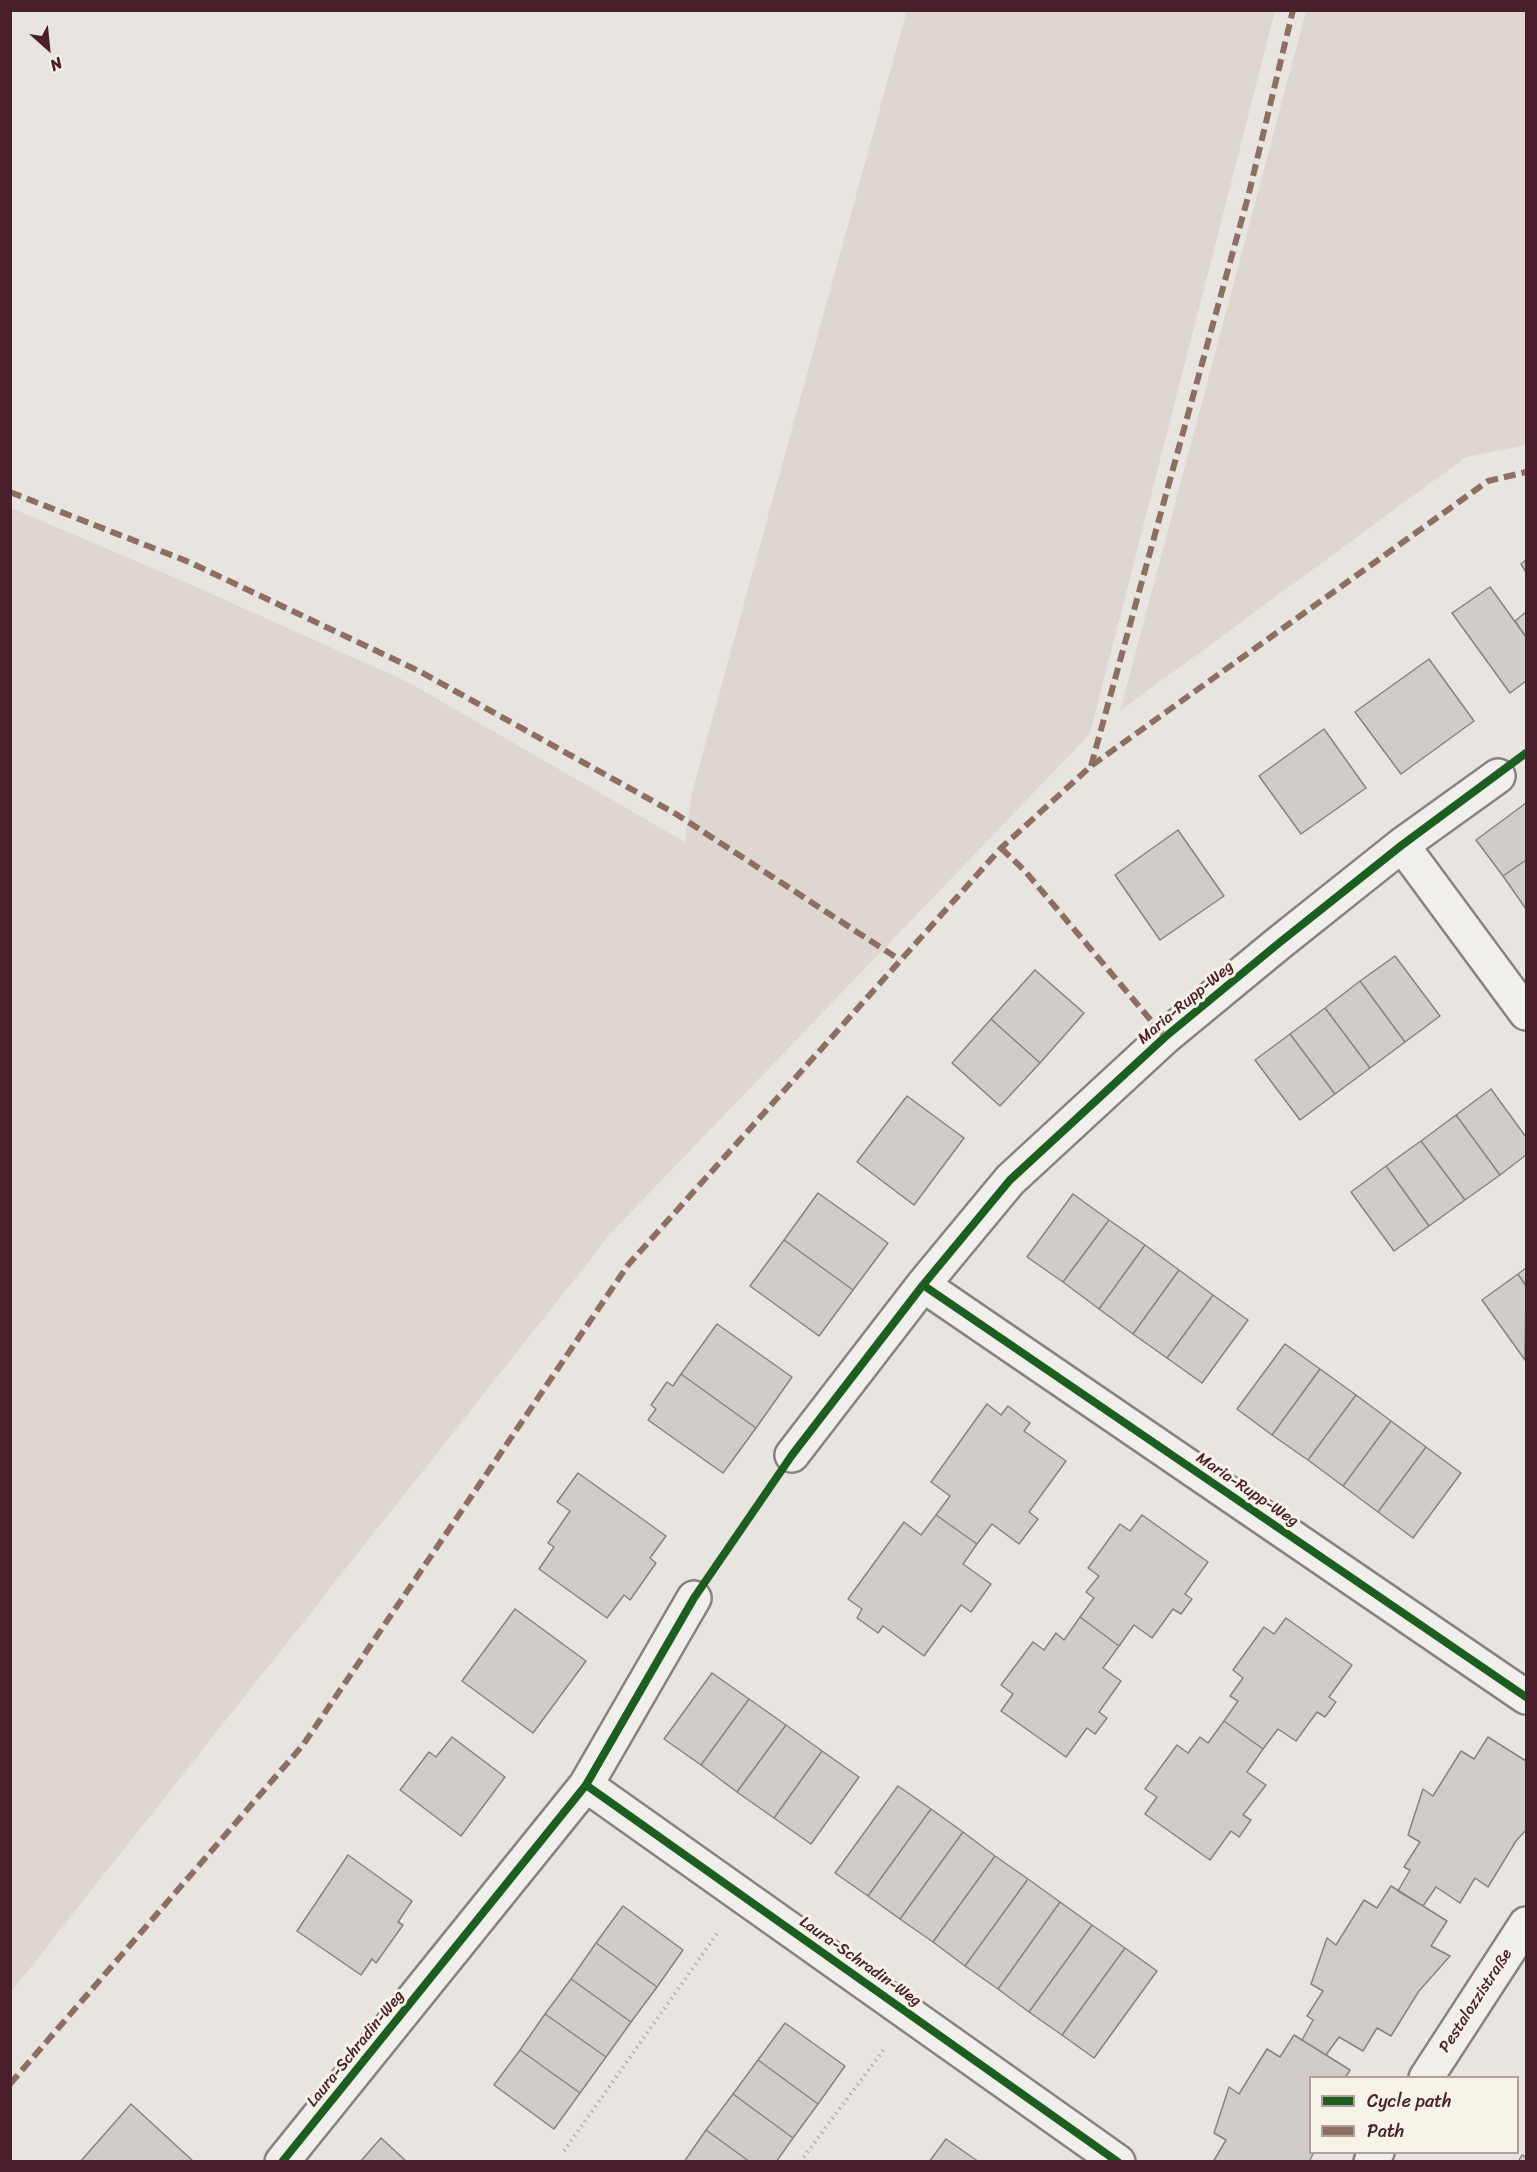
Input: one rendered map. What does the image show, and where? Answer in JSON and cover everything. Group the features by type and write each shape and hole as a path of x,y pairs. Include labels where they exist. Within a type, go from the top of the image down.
{"street":[{"name":"Maria-Rupp-Weg","path":"792,1455 923,1285 1010,1180 1165,1037 1402,844 1498,776"},
{"path":"1402,844 1527,1013"},
{"name":"Maria-Rupp-Weg","path":"923,1285 1527,1697"},
{"name":"Laura-Schradin-Weg","path":"282,2162 586,1785 694,1598"},
{"name":"Laura-Schradin-Weg","path":"586,1785 1118,2162"},
{"name":"Pestalozzistraße","path":"1427,2076 1527,1924"}],"path":[{"path":"564,2151 743,1896"},
{"path":"800,2162 910,2014"}],"shaded area":[{"path":"907,10 1275,11 1090,734 611,1233 11,1992 11,508 176,578 408,682 685,842 692,793"},
{"path":"1306,11 1526,11 1526,445 1466,457 1120,711"}],"building":[{"path":"1526,560 1526,572 1521,564"},
{"path":"1490,587 1526,637 1526,681 1510,693 1452,613"},
{"path":"1526,612 1526,637 1515,621"},
{"path":"1429,659 1474,721 1401,774 1355,712"},
{"path":"1324,729 1366,788 1301,834 1259,776"},
{"path":"1526,803 1526,860 1503,876 1476,840"},
{"path":"1178,830 1224,896 1160,940 1115,875"},
{"path":"1526,860 1526,909 1503,876"},
{"path":"1395,956 1440,1016 1405,1042 1360,981"},
{"path":"1035,970 1084,1013 1040,1063 991,1019"},
{"path":"1360,981 1405,1042 1370,1068 1325,1008"},
{"path":"1325,1008 1370,1068 1335,1094 1290,1034"},
{"path":"991,1019 1040,1063 1000,1106 952,1063"},
{"path":"1290,1034 1335,1094 1300,1120 1255,1060"},
{"path":"1491,1089 1526,1137 1526,1155 1500,1175 1456,1115"},
{"path":"907,1096 964,1138 914,1205 857,1162"},
{"path":"1456,1115 1500,1175 1465,1200 1421,1141"},
{"path":"1421,1141 1465,1200 1429,1226 1386,1166"},
{"path":"1386,1166 1429,1226 1394,1251 1351,1192"},
{"path":"818,1193 888,1243 853,1290 784,1240"},
{"path":"1073,1194 1109,1220 1063,1282 1027,1257"},
{"path":"1109,1220 1145,1245 1099,1309 1063,1282"},
{"path":"784,1240 853,1290 819,1336 750,1286"},
{"path":"1145,1245 1179,1270 1133,1334 1099,1309"},
{"path":"1526,1268 1526,1286 1518,1274"},
{"path":"1179,1270 1213,1295 1167,1358 1133,1334"},
{"path":"1518,1274 1526,1286 1525,1360 1482,1300"},
{"path":"1213,1295 1248,1320 1202,1383 1167,1358"},
{"path":"717,1324 792,1377 756,1428 681,1374"},
{"path":"1285,1344 1320,1369 1272,1435 1237,1409"},
{"path":"1320,1369 1356,1395 1308,1460 1272,1435"},
{"path":"681,1374 756,1428 723,1473 648,1420 656,1409 651,1405 667,1382 673,1386"},
{"path":"1356,1395 1391,1421 1343,1486 1308,1460"},
{"path":"987,1404 1001,1415 1008,1406 1030,1423 1024,1431 1066,1461 1029,1512 1038,1519 1019,1544 992,1524 977,1544 936,1515 950,1496 931,1482"},
{"path":"1391,1421 1426,1447 1378,1512 1343,1486"},
{"path":"1426,1447 1461,1473 1413,1538 1378,1512"},
{"path":"578,1473 666,1536 650,1558 656,1563 630,1600 624,1595 607,1618 539,1569 554,1547 548,1543 570,1511 557,1502"},
{"path":"936,1515 977,1544 963,1564 991,1584 971,1612 961,1605 924,1656 883,1626 878,1633 857,1618 862,1609 848,1599 904,1522 921,1535"},
{"path":"1142,1515 1208,1562 1185,1594 1192,1599 1181,1614 1173,1609 1152,1638 1134,1625 1119,1646 1080,1617 1094,1598 1086,1592 1099,1576 1088,1568 1120,1524 1130,1531"},
{"path":"515,1609 586,1661 533,1733 462,1681"},
{"path":"1080,1617 1119,1646 1103,1668 1121,1681 1099,1712 1107,1718 1095,1734 1087,1728 1066,1757 1001,1711 1013,1694 1001,1685 1033,1642 1044,1650 1056,1633 1064,1640"},
{"path":"1286,1618 1352,1665 1329,1697 1336,1702 1325,1717 1317,1712 1296,1741 1278,1729 1263,1749 1224,1721 1238,1701 1230,1696 1243,1678 1233,1670 1264,1627 1274,1634"},
{"path":"712,1673 749,1699 701,1765 664,1739"},
{"path":"749,1699 786,1725 737,1792 701,1765"},
{"path":"1224,1721 1263,1749 1247,1772 1266,1785 1243,1815 1251,1820 1239,1837 1231,1831 1210,1860 1145,1814 1157,1797 1145,1789 1177,1745 1188,1753 1200,1737 1208,1743"},
{"path":"786,1725 822,1751 774,1818 737,1792"},
{"path":"452,1737 505,1777 461,1836 400,1790 429,1752 436,1757"},
{"path":"1488,1737 1526,1761 1526,1830 1516,1841 1488,1887 1475,1878 1460,1903 1436,1887 1423,1906 1398,1891 1410,1870 1404,1867 1420,1842 1408,1835 1423,1789 1433,1796 1461,1751 1474,1759"},
{"path":"822,1751 859,1777 811,1844 774,1818"},
{"path":"898,1786 931,1809 868,1896 835,1873"},
{"path":"931,1809 963,1832 900,1919 868,1896"},
{"path":"963,1832 995,1856 933,1942 900,1919"},
{"path":"348,1855 412,1901 398,1922 403,1925 376,1963 372,1959 361,1975 297,1931"},
{"path":"995,1856 1028,1879 965,1966 933,1942"},
{"path":"1028,1879 1060,1902 998,1989 965,1966"},
{"path":"1391,1886 1447,1921 1431,1946 1450,1956 1419,1991 1391,2036 1377,2028 1363,2051 1339,2037 1326,2055 1302,2040 1313,2020 1307,2016 1323,1991 1311,1984 1327,1938 1336,1945 1364,1900 1377,1908"},
{"path":"1060,1902 1092,1925 1029,2012 998,1989"},
{"path":"623,1906 683,1950 657,1987 596,1943"},
{"path":"1092,1925 1125,1948 1062,2035 1029,2012"},
{"path":"596,1943 657,1987 631,2022 571,1979"},
{"path":"1125,1948 1157,1971 1094,2058 1062,2035"},
{"path":"571,1979 631,2022 606,2057 545,2014"},
{"path":"545,2014 606,2057 580,2093 520,2050"},
{"path":"785,2023 845,2066 818,2104 758,2060"},
{"path":"1294,2035 1350,2070 1346,2076 1309,2076 1309,2154 1313,2154 1309,2162 1213,2162 1226,2140 1214,2133 1229,2087 1239,2094 1267,2049 1280,2057"},
{"path":"520,2050 580,2093 554,2129 494,2085"},
{"path":"758,2060 818,2104 793,2138 733,2094"},
{"path":"733,2094 793,2138 776,2162 750,2162 706,2130"},
{"path":"131,2104 194,2162 80,2162"},
{"path":"706,2130 750,2162 684,2162"},
{"path":"381,2138 407,2162 360,2162"},
{"path":"946,2139 979,2162 929,2162"},
{"path":"1522,2155 1526,2157 1526,2162 1518,2162"}],"marked path":[{"path":"1091,766 1248,197 1293,10"},
{"path":"10,2084 303,1745 628,1265 1001,848 1091,766 1488,481 1526,472"},
{"path":"10,492 189,562 421,672 676,814 900,960"},
{"path":"1001,848 1025,871 1165,1037"}],"cycle path":[{"path":"282,2162 586,1785 694,1598 792,1455 923,1285 1010,1180 1165,1037 1402,845 1526,753"},
{"path":"923,1285 1526,1697"},
{"path":"586,1785 1118,2162"}]}
